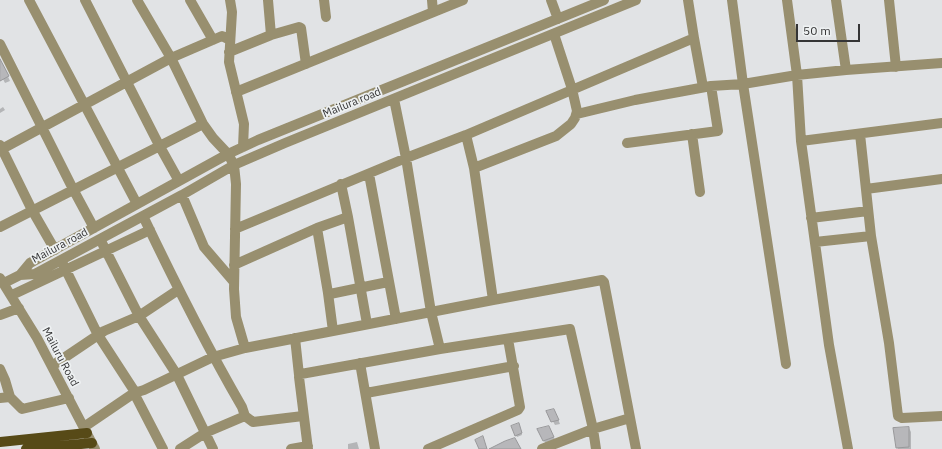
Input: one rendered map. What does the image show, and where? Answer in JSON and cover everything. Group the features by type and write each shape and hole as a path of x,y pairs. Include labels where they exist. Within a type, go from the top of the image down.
{"main road":[{"path":"0,442 85,430"},
{"path":"26,449 93,446"}],"street":[{"path":"29,0 137,204"},
{"path":"85,0 126,82 179,181"},
{"path":"137,0 171,58 203,124 213,138 228,154 234,165 236,184 234,282 236,317 244,348"},
{"path":"190,0 213,40"},
{"path":"230,0 232,12 229,62 244,124 243,148"},
{"path":"268,0 271,35"},
{"path":"324,0 326,17"},
{"path":"432,0 434,12"},
{"path":"551,0 558,19"},
{"name":"Mailura road","path":"20,275 30,263 228,154 258,140 604,0"},
{"name":"Mailura road","path":"20,275 33,274 61,260 182,195 234,165 636,0"},
{"path":"627,142 718,131 694,38 688,0"},
{"path":"732,0 743,84 786,364"},
{"path":"787,0 797,76 801,141 811,218 829,345 848,449"},
{"path":"836,0 846,70"},
{"path":"889,0 896,67"},
{"path":"236,92 458,1"},
{"path":"229,52 271,35 300,27 306,64"},
{"path":"554,34 572,90 577,114"},
{"path":"55,250 32,210 1,148 171,58 222,36 230,40"},
{"path":"235,229 341,184 466,135 694,38"},
{"path":"0,44 3,58 42,127 94,228"},
{"path":"474,168 556,136 567,129 577,114 635,100 707,87 743,84 846,70 942,63"},
{"path":"394,99 406,158 431,312 440,350"},
{"path":"801,141 942,123"},
{"path":"0,227 203,124"},
{"path":"692,134 700,192"},
{"path":"860,134 871,236 889,343 898,416 902,418 942,416"},
{"path":"466,135 474,168 493,300"},
{"path":"369,174 396,319"},
{"path":"866,189 942,179"},
{"path":"341,184 367,324"},
{"path":"182,195 204,247 234,282"},
{"path":"811,218 868,211"},
{"path":"143,216 178,290 213,357 242,407 245,416 253,422 303,416"},
{"path":"234,265 317,228 348,217"},
{"path":"317,228 333,331"},
{"path":"12,295 150,230"},
{"path":"815,242 871,236"},
{"path":"100,239 138,316 177,375 213,449"},
{"path":"61,260 98,335 135,392 134,393 163,449"},
{"path":"2,280 20,275"},
{"name":"Mailuru Road","path":"2,280 52,366 93,446"},
{"path":"85,430 134,393 177,375 213,357 244,348 493,300 603,281 636,449"},
{"path":"328,293 330,294 388,282"},
{"path":"52,366 104,331 138,316 178,290"},
{"path":"0,315 19,308"},
{"path":"299,375 302,373 360,363 570,329 593,429 596,449"},
{"path":"291,449 308,448 303,416 295,338"},
{"path":"428,449 518,410 520,407 514,366 508,339"},
{"path":"360,363 375,449"},
{"path":"366,393 514,366"},
{"path":"0,369 5,380 5,397 22,409 69,398"},
{"path":"180,449 205,433 245,416"},
{"path":"542,449 593,429 630,418"}],"building":[{"path":"0,59 9,76 0,81"},
{"path":"554,409 559,420 551,422 546,411"},
{"path":"519,423 522,433 515,436 511,426"},
{"path":"549,426 554,437 543,441 537,429"},
{"path":"909,427 909,447 896,448 893,428"},
{"path":"483,436 487,449 479,449 475,440"},
{"path":"515,438 521,449 489,449 505,441"}]}
